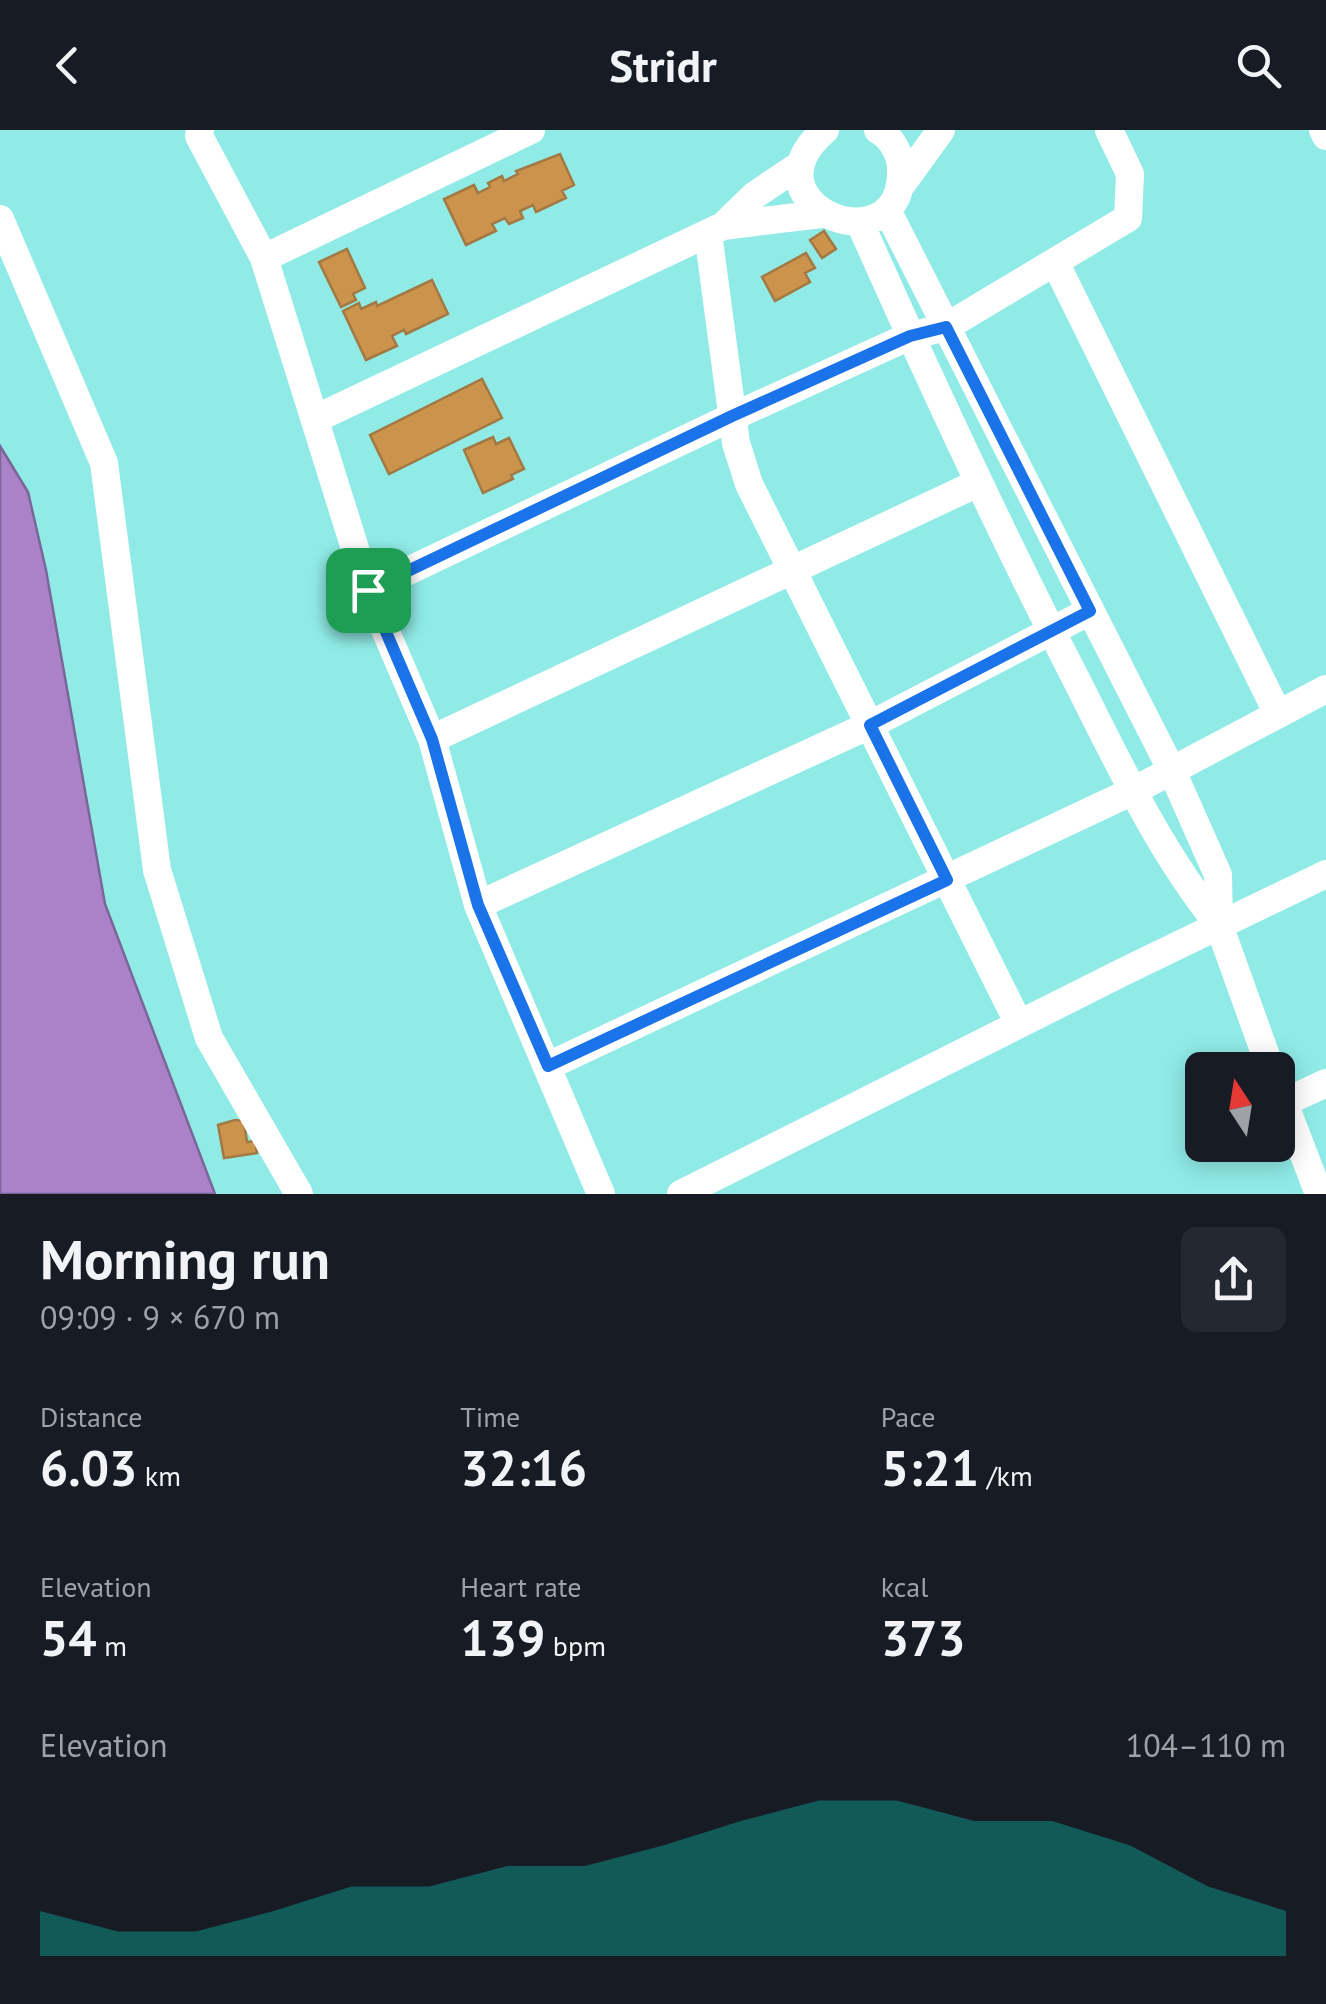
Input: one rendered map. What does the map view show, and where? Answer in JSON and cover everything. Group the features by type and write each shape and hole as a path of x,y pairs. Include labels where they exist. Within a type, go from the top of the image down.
{"street":[{"path":"200,130 199,136 264,258 368,590 432,739 478,905 601,1194"},
{"path":"264,258 532,130"},
{"path":"809,142 804,192 821,214 840,222 860,223 887,210 942,130"},
{"path":"368,590 732,416 910,336 946,327 1128,218 1130,174 1109,130"},
{"path":"885,131 900,156 902,184"},
{"path":"315,418 715,230 809,142"},
{"path":"887,210 1172,770 1218,875 1219,925"},
{"path":"715,230 821,214"},
{"path":"0,219 104,463 157,870 209,1038 299,1194"},
{"path":"860,223 978,482 1133,792 1190,888 1219,925 1265,1052"},
{"path":"715,230 732,416 749,484 1019,1024"},
{"path":"1055,262 1278,714"},
{"path":"432,739 978,482"},
{"path":"478,905 870,725 1090,611"},
{"path":"548,1066 1133,792 1326,689"},
{"path":"682,1194 1326,874"},
{"path":"1295,1091 1326,1082"},
{"path":"1295,1133 1319,1194"}],"shaded area":[{"path":"0,446 28,492 46,570 105,904 215,1194 0,1194"}],"building":[{"path":"560,154 574,185 562,191 566,198 536,212 533,205 520,211 523,218 509,224 505,218 492,224 496,231 466,245 444,199 474,185 478,193 502,176 504,181 518,174 516,171"},
{"path":"824,231 836,249 822,258 810,240"},
{"path":"347,249 365,288 353,294 356,300 341,307 319,262"},
{"path":"806,253 815,268 805,273 810,282 775,301 762,277"},
{"path":"432,280 448,314 406,334 404,330 392,336 397,346 366,360 343,311 359,303 361,309 376,302 377,306"},
{"path":"482,379 502,418 389,474 370,435"},
{"path":"493,437 496,444 509,438 524,469 511,475 513,479 483,493 464,450"},
{"path":"244,1121 247,1142 255,1141 257,1153 224,1158 218,1125"}],"route":[{"path":"946,327 1090,611 870,725 947,880 548,1066 478,905 432,739 368,590 732,416 910,336 946,327"}]}
